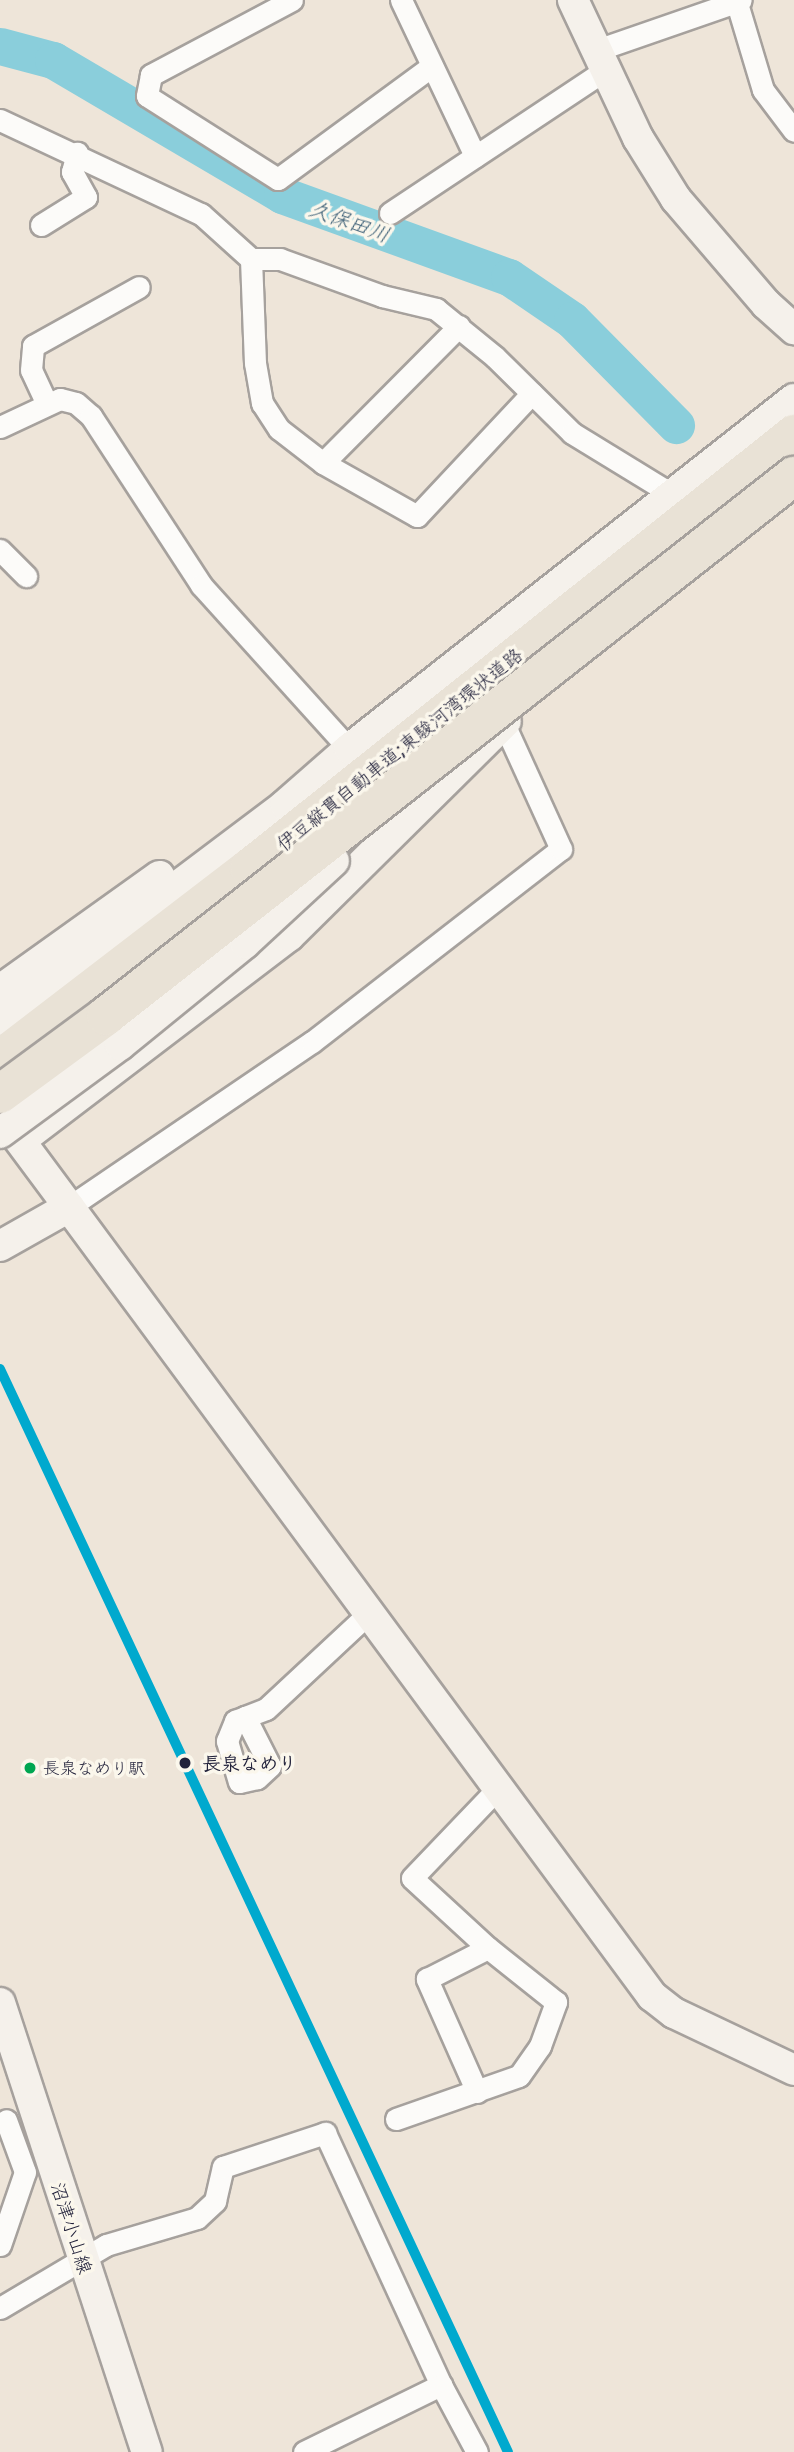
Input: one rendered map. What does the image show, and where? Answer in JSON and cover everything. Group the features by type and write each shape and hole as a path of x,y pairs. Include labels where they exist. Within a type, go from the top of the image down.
{"highway":[{"name":"伊豆縦貫自動車道;東駿河湾環状道路","path":"0,1059 250,868 794,435"},
{"name":"伊豆縦貫自動車道;東駿河湾環状道路","path":"0,1094 106,1016 794,476"},
{"path":"0,1102 106,1016"}],"street":[{"path":"292,0 151,75 147,96 278,179 432,66"},
{"path":"401,0 475,156"},
{"path":"573,0 601,60 676,199 766,304 794,329"},
{"path":"390,213 475,156 601,60 738,1 763,90 794,131"},
{"path":"3,126 77,153 201,214 251,259 280,259 332,275 382,296 436,309 532,393 572,433 673,495"},
{"path":"41,225 86,197 72,172 77,153"},
{"path":"251,259 255,363 262,402 279,429 323,463 417,516 532,393"},
{"path":"46,402 31,370 33,346 139,287"},
{"path":"323,463 458,326"},
{"path":"0,427 46,402 60,399 76,402 91,416 201,585 349,749"},
{"path":"0,1020 285,805 349,749 794,399"},
{"path":"10,1137 245,943 546,660 616,599 794,462"},
{"path":"0,550 26,576"},
{"path":"10,1137 289,936 504,724 546,660"},
{"path":"0,1246 69,1207 313,1042 561,849 504,724"},
{"path":"0,990 227,825 349,749"},
{"path":"0,1114 10,1137 69,1207 652,1996 674,2013 794,2070"},
{"path":"245,1717 266,1709 369,1614"},
{"path":"396,2119 519,2076 540,2046 556,2002 488,1948 412,1878 499,1787"},
{"path":"477,2092 427,1979 488,1948"},
{"name":"沼津小山線","path":"0,2003 147,2452"},
{"path":"0,2245 25,2172 6,2120"},
{"path":"0,2308 106,2245 197,2218 215,2201 223,2167 325,2133 441,2385 477,2452"},
{"path":"313,2451 441,2385"}],"waterway":[{"name":"久保田川","path":"0,46 53,60 282,195 509,277 572,320 676,425"}],"transit line":[{"path":"0,1369 508,2452"}],"place":[{"name":"長泉なめり","path":"185,1763"},
{"name":"長泉なめり駅","path":"30,1768"}]}
